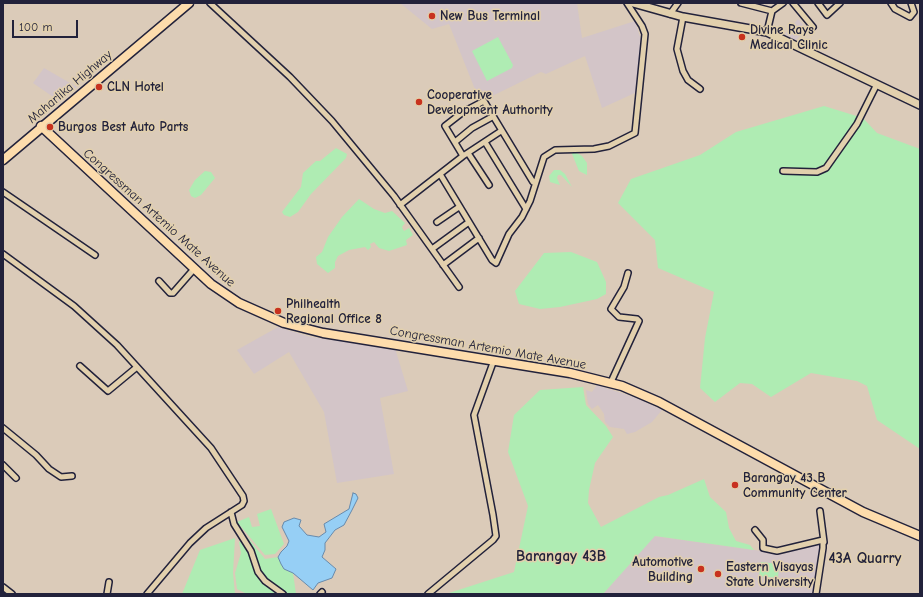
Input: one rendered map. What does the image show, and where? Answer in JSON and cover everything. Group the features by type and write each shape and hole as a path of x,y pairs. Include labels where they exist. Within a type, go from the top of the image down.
{"main road":[{"name":"Maharlika Highway","path":"3,160 41,126 189,3"},
{"path":"633,3 683,17 767,32 920,105"},
{"name":"Congressman Artemio Mate Avenue","path":"41,126 194,269 211,284 236,302 292,326 570,373 611,382 659,402 842,501 898,528 920,536"}],"street":[{"path":"210,3 284,72 323,112 358,152 400,205 459,287"},
{"path":"440,174 492,260 496,263 509,234 526,209 544,157 552,151 609,146 635,133 645,34 642,26 627,3"},
{"path":"670,14 678,3"},
{"path":"741,3 754,4 772,12"},
{"path":"767,32 772,12 783,3"},
{"path":"793,3 813,27"},
{"path":"818,3 827,15 840,3"},
{"path":"891,3 895,9 910,17 914,12 911,3"},
{"path":"683,17 677,49 683,71 688,80 700,89"},
{"path":"783,171 817,172 826,168 856,124 876,84"},
{"path":"489,185 455,142 445,126 463,112 484,102 533,182 536,182"},
{"path":"455,142 472,128 492,117"},
{"path":"400,205 465,154 501,131"},
{"path":"485,142 526,209"},
{"path":"3,192 95,255"},
{"path":"437,222 459,207"},
{"path":"432,249 469,222"},
{"path":"444,265 479,238"},
{"path":"3,254 74,306 116,345 211,448 238,487 244,501 242,505 206,528 190,543 147,594"},
{"path":"159,281 170,293 173,293 194,269"},
{"path":"611,382 639,321 638,319 619,317 611,309 624,287 628,273"},
{"path":"428,594 496,536 494,516 474,415 494,360"},
{"path":"80,366 108,391 137,367"},
{"path":"3,428 36,455 49,469 61,477 72,476"},
{"path":"3,466 16,478"},
{"path":"816,594 824,542 820,511"},
{"path":"231,512 234,524 251,551 258,572 264,581 283,594"},
{"path":"756,530 763,540 764,549 777,551 786,550 820,540 824,542"},
{"path":"107,594 109,582"},
{"path":"3,588 12,594"}],"shaded area":[{"path":"400,3 577,3 582,38 635,21 641,40 642,57 637,92 602,108 585,56 546,74 541,72 480,102 449,24 432,29"},
{"path":"798,19 806,28 795,41 785,34"},
{"path":"44,68 77,87 59,101 33,83"},
{"path":"278,327 310,337 395,348 408,391 380,398 394,474 337,483 324,412 289,352 254,374 237,350"},
{"path":"597,385 639,399 662,410 652,422 635,432 627,434 624,429 610,427 605,422 604,414 598,405 592,409 588,404 586,390 592,392"},
{"name":"Eastern Visayas State University","path":"654,536 783,554 819,543 820,545 812,594 603,594"}],"green space":[{"path":"498,37 513,65 512,68 487,81 472,51"},
{"path":"824,106 863,118 877,133 920,149 920,449 877,420 867,386 857,381 811,373 771,397 752,384 740,383 715,402 700,388 705,338 714,292 658,268 655,240 618,203 631,179 700,155 736,132"},
{"path":"336,148 347,154 346,158 311,194 298,212 290,217 284,215 282,212 301,187 303,173 316,161 320,161"},
{"path":"570,149 582,156 587,163 587,175 579,171"},
{"path":"554,170 560,170 565,174 572,187 561,175 558,175 557,178 560,185 550,182 549,176"},
{"path":"205,171 211,172 215,178 201,195 195,198 191,196 189,190 195,180"},
{"path":"359,199 374,209 385,213 392,211 405,223 402,227 404,231 409,228 413,235 406,240 407,245 389,251 379,248 374,242 370,244 371,247 368,250 365,247 349,250 338,256 335,262 335,268 328,273 317,264 316,257 322,252 328,237 342,217"},
{"path":"571,252 597,262 606,282 606,294 597,299 560,307 540,309 519,304 515,291 544,253"},
{"path":"583,387 586,405 606,426 613,437 595,463 589,490 588,503 601,527 659,497 668,495 704,479 710,497 726,512 729,528 736,541 750,545 754,550 655,536 603,594 446,594 514,572 528,506 508,452 514,415 540,390"},
{"path":"271,509 284,544 275,554 265,555 237,522 249,517 252,527 260,526 257,514"},
{"path":"235,538 233,573 235,594 182,594 200,550"},
{"path":"248,538 265,559 278,557 284,569 293,573 296,594 247,594 237,589 235,573 241,553 239,542"},
{"path":"761,562 779,564 778,578 759,576"}],"water":[{"path":"353,493 356,494 358,498 344,525 335,530 325,543 325,550 322,557 336,569 332,578 318,583 313,590 293,573 284,569 278,557 289,541 282,527 284,522 294,518 301,520 299,526 307,535 319,537 326,532 324,524 349,509"}],"place":[{"name":"New Bus Terminal","path":"432,16"},
{"name":"Divine Rays Medical Clinic","path":"742,37"},
{"name":"CLN Hotel","path":"99,87"},
{"name":"Cooperative Development Authority","path":"419,102"},
{"name":"Burgos Best Auto Parts","path":"50,127"},
{"name":"Philhealth Regional Office 8","path":"278,311"},
{"name":"Barangay 43 B Community Center","path":"735,485"},
{"name":"Automotive Building","path":"701,569"},
{"name":"Eastern Visayas State University","path":"718,574"}],"district":[{"name":"Barangay 43B","path":"561,557"},
{"name":"43A Quarry","path":"865,559"}]}
